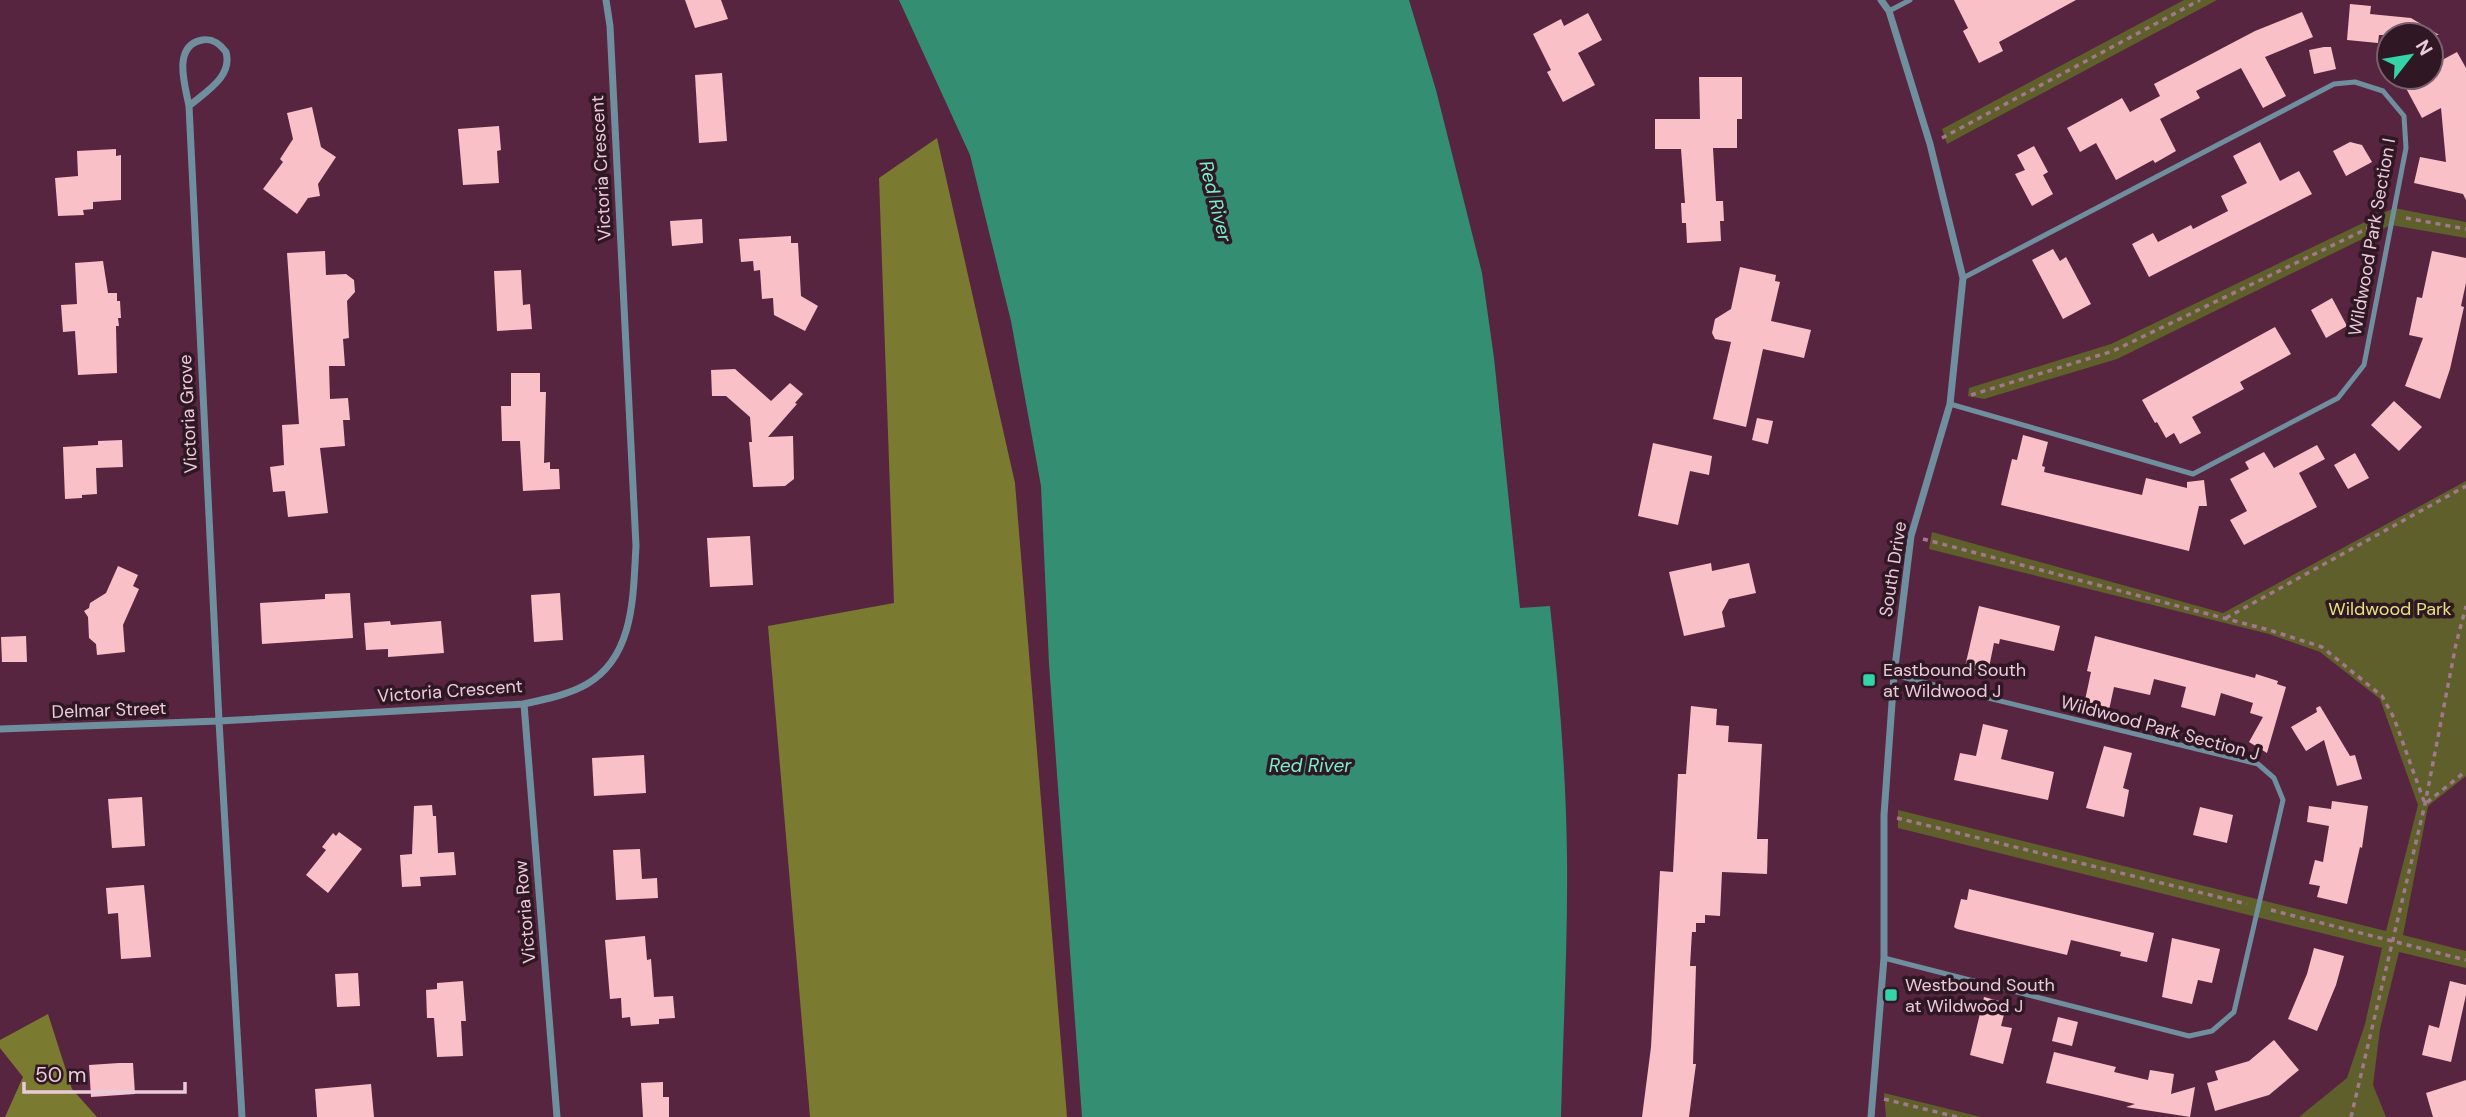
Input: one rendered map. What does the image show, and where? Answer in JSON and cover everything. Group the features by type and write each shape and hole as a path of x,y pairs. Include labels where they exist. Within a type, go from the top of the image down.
{"street":[{"name":"Victoria Crescent","path":"219,721 524,704 564,694 587,684 604,671 619,651 629,626 634,595 636,546 610,26 606,0"},
{"name":"South Drive","path":"1871,1117 1884,958 1884,815 1894,675 1911,536 1951,404 1964,278 1930,144 1889,11 1881,0"},
{"name":"Victoria Grove","path":"189,106 217,82 227,68 226,52 217,42 211,40 191,44 184,55 184,74 189,106 219,721"},
{"name":"Victoria Row","path":"524,704 557,1117"},
{"name":"Delmar Street","path":"0,729 219,721"},
{"path":"219,721 242,1117"}],"lane":[{"path":"1889,11 1910,0"},
{"name":"Wildwood Park Section I","path":"1951,404 2193,474 2338,398 2364,365 2406,148 2404,116 2383,91 2355,82 2334,84 1964,278"},
{"name":"Wildwood Park Section J","path":"1884,958 2189,1036 2212,1031 2234,1012 2283,800 2274,778 2258,765 1894,675"}],"path":[{"path":"1930,144 2200,0"},
{"path":"1951,404 2113,351 2393,216 2466,229"},
{"path":"2224,619 2466,486"},
{"path":"1911,536 2269,630 2322,647 2382,696 2394,718 2425,804"},
{"path":"2351,1117 2425,804 2466,606"},
{"path":"2425,804 2466,771"},
{"path":"1884,815 2466,960"},
{"path":"1871,1096 1957,1117"}],"green space":[{"path":"2184,0 2217,0 1947,144 1942,129"},
{"path":"2394,208 2466,222 2466,238 2391,225 2117,359 1984,399 1968,396 1969,388 2111,344"},
{"name":"Wildwood Park","path":"2466,481 2466,776 2428,806 2403,935 2466,951 2466,968 2399,952 2380,1029 2373,1085 2386,1117 2299,1117 2347,1078 2365,1024 2382,948 1898,828 1898,810 2386,931 2418,805 2380,699 2320,652 2269,634 1929,549 1932,532 2223,613"},
{"path":"1884,1093 1981,1117 1886,1117"}],"shaded area":[{"path":"937,138 1015,483 1067,1117 810,1117 768,626 894,603 879,178"},
{"path":"48,1014 72,1089 97,1117 5,1117 23,1077 0,1048 0,1040"}],"water":[{"name":"Red River","path":"899,0 1409,0 1436,90 1482,273 1494,358 1520,608 1550,606 1562,731 1566,825 1567,921 1561,1117 1082,1117 1049,664 1041,486 1011,321 970,155"}],"building":[{"path":"685,0 721,0 728,19 695,28"},
{"path":"1954,0 2076,0 1999,42 2003,51 1979,63 1963,31 1968,28"},
{"path":"2350,4 2371,6 2370,14 2411,18 2416,21 2375,21 2375,43 2347,40"},
{"path":"2302,12 2313,37 2265,57 2286,96 2263,108 2241,68 2196,91 2200,98 2160,119 2176,151 2155,163 2153,160 2116,180 2096,143 2080,152 2067,128 2122,98 2130,112 2160,96 2154,84 2255,31"},
{"path":"1588,13 1602,40 1578,53 1595,85 1563,102 1547,72 1551,70 1533,34 1561,19 1564,26"},
{"path":"2331,47 2336,69 2314,74 2309,50"},
{"path":"2457,52 2466,68 2466,200 2463,194 2414,183 2420,157 2446,162 2441,108 2422,118 2408,91 2445,91 2445,58"},
{"path":"722,73 727,141 699,143 695,75"},
{"path":"1699,77 1742,77 1742,119 1737,119 1737,148 1713,148 1716,201 1723,201 1721,241 1687,243 1686,223 1682,223 1681,203 1685,203 1681,149 1655,149 1655,119 1700,119"},
{"path":"312,107 321,147 336,157 318,184 320,196 308,198 297,214 263,189 283,162 280,159 293,139 287,113"},
{"path":"499,126 499,183 463,185 458,129"},
{"path":"2260,142 2280,181 2299,171 2312,194 2149,277 2132,244 2153,233 2158,242 2191,225 2193,229 2228,211 2221,196 2247,183 2233,156"},
{"path":"2350,142 2362,145 2372,162 2346,176 2333,151"},
{"path":"2034,146 2048,172 2043,175 2053,194 2032,206 2015,174 2025,170 2017,155"},
{"path":"116,149 116,156 121,155 121,200 93,202 93,209 83,210 84,215 58,216 55,178 78,176 77,151"},
{"path":"702,219 703,243 672,246 670,221"},
{"path":"791,236 791,243 798,243 801,296 818,306 805,331 774,315 773,298 762,299 760,270 754,271 753,261 741,262 739,239"},
{"path":"2053,249 2060,261 2066,257 2091,304 2063,319 2032,260"},
{"path":"325,251 326,275 346,274 354,280 355,292 347,301 349,338 343,339 345,366 329,366 330,399 348,398 350,420 343,420 345,446 320,448 328,513 288,517 285,491 273,492 270,467 284,465 282,425 299,424 287,253"},
{"path":"2432,251 2466,258 2466,283 2461,306 2464,307 2450,369 2440,399 2405,386 2423,338 2409,335 2417,297 2422,298"},
{"path":"103,261 108,293 117,293 117,301 120,301 121,318 118,318 119,326 116,326 117,373 78,375 75,331 63,332 61,305 77,304 75,263"},
{"path":"1740,267 1776,275 1775,281 1780,282 1771,321 1811,330 1804,358 1763,349 1746,427 1713,419 1731,342 1715,339 1712,333 1715,319 1731,309"},
{"path":"521,270 523,305 530,304 532,329 497,331 494,271"},
{"path":"2332,298 2347,326 2326,338 2311,310"},
{"path":"2275,327 2291,354 2240,382 2244,389 2192,417 2201,433 2180,444 2174,433 2166,438 2142,400"},
{"path":"735,369 771,401 790,383 803,394 768,437 793,436 794,479 785,486 753,487 750,417 726,396 712,396 711,370"},
{"path":"511,373 540,373 540,392 546,392 544,463 550,462 550,469 559,469 560,489 523,491 520,441 502,441 501,406 511,406"},
{"path":"2394,401 2422,427 2399,451 2371,425"},
{"path":"1757,418 1773,421 1768,444 1752,440"},
{"path":"2023,435 2048,442 2042,466 2045,467 2044,472 2142,495 2146,478 2187,488 2187,482 2204,480 2207,506 2199,506 2189,551 2001,505 2012,459 2017,460"},
{"path":"122,440 123,467 96,468 97,494 65,499 63,447 98,445 98,441"},
{"path":"1653,443 1712,456 1709,475 1690,471 1678,525 1638,516"},
{"path":"2317,445 2325,459 2299,473 2317,507 2244,545 2230,520 2247,511 2230,479 2249,469 2245,462 2264,452 2274,468"},
{"path":"2355,453 2369,478 2348,489 2334,465"},
{"path":"750,536 753,585 710,587 707,538"},
{"path":"1711,563 1712,571 1749,563 1756,593 1729,599 1722,612 1725,627 1684,636 1669,572"},
{"path":"118,566 138,575 133,586 139,589 123,625 125,652 97,655 96,644 89,638 88,617 84,611 89,608 90,603 106,593"},
{"path":"350,593 353,638 262,644 260,603 325,599 325,594"},
{"path":"560,593 563,640 534,642 531,595"},
{"path":"1979,606 2060,626 2054,651 2000,639 1999,644 1994,643 1987,677 1964,671"},
{"path":"390,621 391,625 441,621 444,653 388,657 388,649 366,650 364,623"},
{"path":"26,636 27,662 2,662 1,637"},
{"path":"2095,636 2255,678 2256,674 2278,681 2277,684 2286,687 2267,753 2249,742 2263,717 2250,713 2253,703 2221,693 2215,716 2181,707 2186,687 2154,679 2150,695 2114,687 2109,710 2084,705 2091,672 2087,671"},
{"path":"1691,706 1717,709 1716,725 1729,726 1728,742 1762,744 1757,839 1768,839 1767,874 1722,872 1720,916 1705,915 1705,923 1696,923 1696,932 1692,932 1690,966 1696,966 1693,1064 1696,1064 1689,1117 1642,1117 1651,1047 1660,871 1673,872 1678,774 1686,774"},
{"path":"2320,706 2350,756 2355,755 2362,779 2337,786 2324,740 2306,751 2291,727 2317,712 2316,708"},
{"path":"1983,724 2008,730 2001,759 2054,772 2048,800 1954,780 1960,753 1976,756"},
{"path":"2104,746 2132,753 2123,788 2129,790 2124,817 2086,808"},
{"path":"644,755 646,793 594,796 592,758"},
{"path":"142,797 145,846 112,848 108,799"},
{"path":"2332,801 2368,806 2362,848 2360,847 2347,904 2317,897 2320,886 2309,884 2315,860 2323,862 2329,826 2307,822 2309,806 2331,809"},
{"path":"432,805 433,816 436,816 438,853 454,852 456,875 420,877 421,886 402,887 400,855 412,854 414,806"},
{"path":"2200,807 2233,815 2227,843 2193,835"},
{"path":"339,832 362,849 328,893 306,875 326,850 322,847 333,833 336,836"},
{"path":"640,849 642,879 657,878 658,898 616,900 613,850"},
{"path":"144,885 151,957 121,959 118,913 108,914 106,888"},
{"path":"1969,889 2154,933 2147,962 2120,956 2121,952 2071,940 2067,955 1957,929 1954,927 1961,899 1967,900"},
{"path":"645,936 647,960 651,959 654,997 673,996 675,1018 659,1019 659,1024 631,1026 630,1017 622,1018 621,998 610,999 605,940"},
{"path":"2172,938 2220,949 2212,983 2198,980 2192,1004 2162,997"},
{"path":"2314,948 2344,956 2336,985 2317,1031 2288,1019 2307,974"},
{"path":"358,973 360,1006 337,1007 335,974"},
{"path":"463,981 466,1021 461,1021 463,1056 437,1057 434,1018 427,1018 426,990 437,989 437,983"},
{"path":"2450,981 2466,985 2451,1062 2422,1055 2429,1025 2439,1028"},
{"path":"1984,997 2007,1003 2001,1026 2012,1028 2003,1064 1970,1055"},
{"path":"2058,1017 2078,1022 2072,1046 2052,1041"},
{"path":"2274,1040 2299,1070 2269,1095 2215,1111 2207,1083 2218,1080 2215,1071 2249,1061"},
{"path":"2054,1052 2116,1067 2114,1072 2148,1080 2150,1070 2174,1074 2171,1094 2195,1087 2190,1117 2126,1107 2135,1104 2046,1083"},
{"path":"133,1063 135,1094 91,1097 89,1065"},
{"path":"2466,1080 2466,1117 2433,1117 2426,1093"},
{"path":"663,1082 663,1097 669,1097 669,1117 643,1117 641,1083"},
{"path":"371,1084 374,1117 317,1117 315,1089"}],"place":[{"name":"Eastbound South at Wildwood J","path":"1869,680"},
{"name":"Westbound South at Wildwood J","path":"1891,995"}]}
